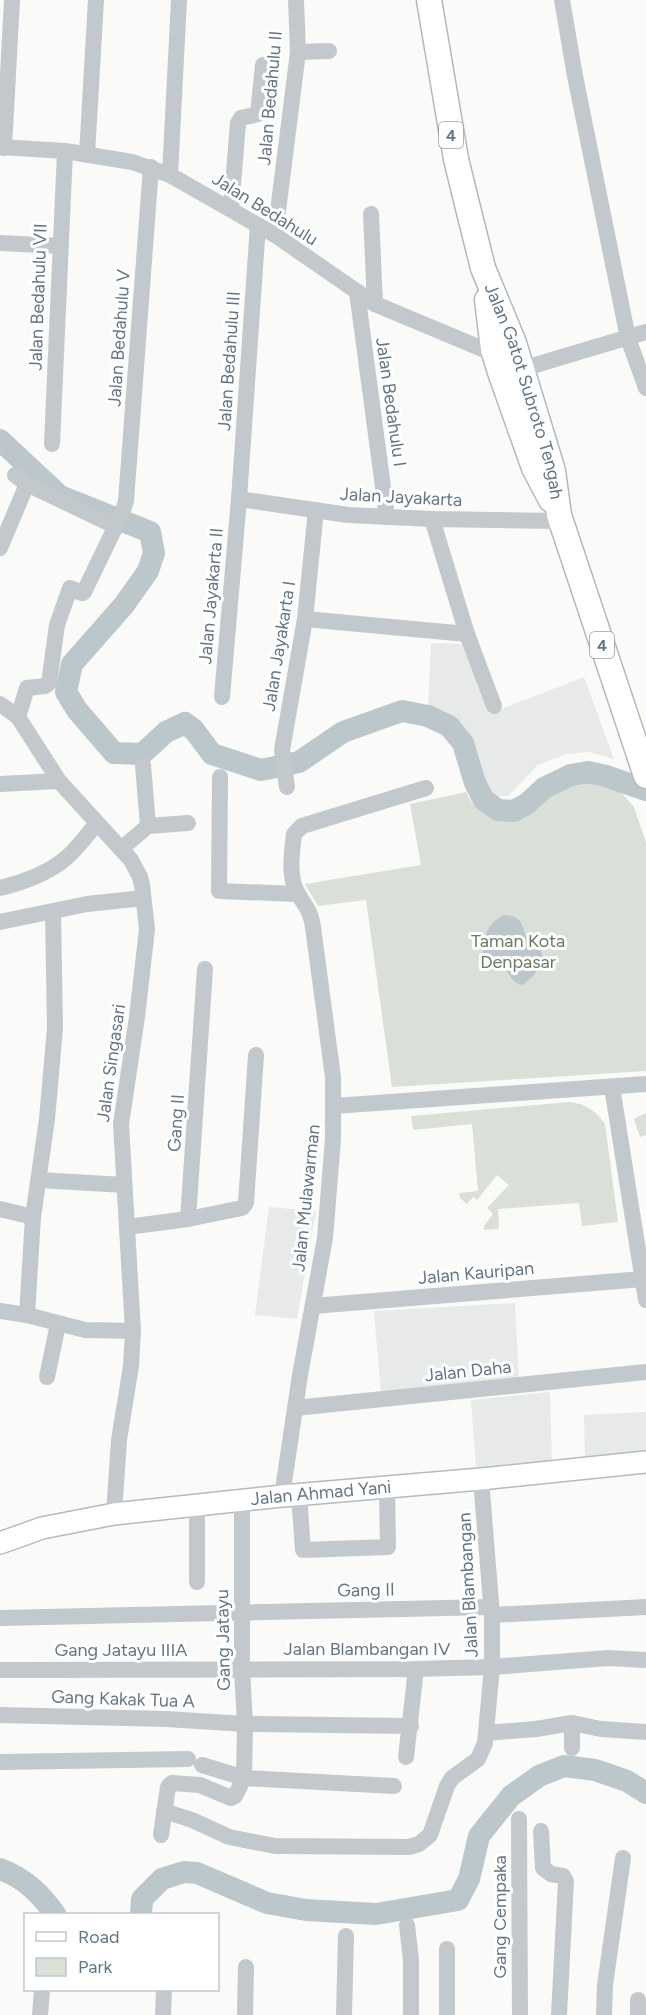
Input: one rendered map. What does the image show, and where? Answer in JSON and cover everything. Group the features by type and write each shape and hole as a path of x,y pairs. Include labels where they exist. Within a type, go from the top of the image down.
{"highway":[{"name":"Jalan Gatot Subroto Tengah","path":"429,0 456,159 483,268 514,343 553,471 560,518 646,776"},
{"name":"4","path":"483,268 493,350 534,468 560,518"}],"main road":[{"name":"Jalan Ahmad Yani","path":"0,1543 42,1528 114,1514 646,1462"}],"street":[{"path":"2,147 12,0"},
{"path":"87,155 96,0"},
{"path":"170,175 179,0"},
{"name":"Jalan Bedahulu II","path":"275,235 298,52 296,0"},
{"path":"562,0 575,76 628,338 646,388"},
{"path":"298,52 329,51"},
{"path":"231,209 238,123 241,118 258,114 263,65"},
{"name":"Jalan Bedahulu","path":"2,147 65,151 151,167 170,175 275,235 375,304 485,350 493,350"},
{"name":"Jalan Bedahulu VII","path":"52,444 65,151"},
{"name":"Jalan Bedahulu V","path":"18,717 27,688 45,686 49,683 57,625 70,588 84,592 126,501 151,167"},
{"path":"371,214 375,304"},
{"name":"Jalan Bedahulu III","path":"239,499 258,225"},
{"path":"0,243 60,246"},
{"name":"Jalan Bedahulu I","path":"357,292 387,517"},
{"path":"522,369 646,332"},
{"path":"0,548 21,480 118,520"},
{"name":"Jalan Jayakarta","path":"239,499 348,515 432,519 560,518"},
{"name":"Jalan Jayakarta II","path":"222,698 239,499"},
{"name":"Jalan Jayakarta I","path":"285,781 282,755 305,619 316,510"},
{"path":"432,519 467,634 494,706"},
{"path":"305,619 467,634"},
{"name":"Jalan Singasari","path":"0,704 18,717 59,782 121,849 136,869 143,898 147,929 146,945 121,1124 133,1331 131,1366 118,1440 114,1514"},
{"path":"142,765 148,826"},
{"path":"220,777 219,891 298,894"},
{"path":"0,784 59,782"},
{"path":"334,1106 333,1077 313,927 308,908 298,894 292,873 293,839 297,829 426,788"},
{"path":"0,888 16,885 55,866 69,855 97,823"},
{"path":"121,849 148,826 188,823"},
{"path":"0,922 87,904 143,898"},
{"path":"27,1315 33,1217 47,1119 55,1028 53,912"},
{"name":"Gang II","path":"188,1219 206,969"},
{"path":"127,1227 188,1219 242,1208 246,1203 256,1055"},
{"name":"Jalan Mulawarman","path":"387,1487 388,1547 303,1550 291,1495 295,1408 325,1238 334,1106 646,1084"},
{"path":"612,1087 646,1300"},
{"path":"39,1180 124,1185"},
{"path":"0,1209 33,1217"},
{"name":"Jalan Kauripan","path":"313,1306 643,1279"},
{"path":"0,1311 27,1315 85,1330 133,1331"},
{"path":"47,1377 58,1323"},
{"name":"Jalan Daha","path":"295,1408 646,1372"},
{"name":"Jalan Blambangan","path":"164,1811 192,1820 229,1837 275,1846 409,1847 419,1844 430,1835 443,1795 452,1778 478,1759 486,1733 492,1667 491,1611 481,1479"},
{"name":"Gang Jatayu","path":"242,1501 244,1778"},
{"path":"197,1506 197,1582"},
{"name":"Gang II","path":"0,1618 242,1612 491,1611 646,1607"},
{"name":"Jalan Blambangan IV","path":"242,1669 416,1669 492,1667 608,1658 646,1660"},
{"name":"Gang Jatayu IIIA","path":"0,1670 242,1669"},
{"path":"406,1757 416,1669"},
{"name":"Gang Kakak Tua A","path":"0,1715 166,1719 245,1724 411,1726"},
{"path":"486,1733 536,1729 572,1723 602,1729 646,1732"},
{"path":"572,1723 572,1748"},
{"path":"0,1762 195,1762 244,1778 394,1786"},
{"path":"161,1835 170,1783 200,1785 222,1796 233,1798 244,1778"},
{"name":"Gang Cempaka","path":"519,1820 520,2015"},
{"path":"541,1831 543,1868 551,1874 563,1876 566,1881 559,2015"},
{"path":"604,2015 605,1985 623,1858"},
{"path":"407,1926 411,1960 411,2015"},
{"path":"344,2015 346,1936"},
{"path":"447,1949 447,2015"},
{"path":"245,2015 246,1967"},
{"path":"40,2015 42,1991"},
{"path":"163,2015 164,1991"}],"shaded area":[{"path":"431,643 464,644 489,714 584,677 614,759 589,752 567,754 538,765 508,796 490,796 478,782 471,753 461,731 450,720 428,711"},
{"path":"505,915 520,921 529,941 542,954 538,970 522,985 513,981 502,966 483,957 483,944 490,926"},
{"path":"269,1207 316,1211 297,1319 255,1315"},
{"path":"515,1303 519,1381 381,1394 374,1311"},
{"path":"550,1392 552,1461 476,1467 471,1400"},
{"path":"646,1412 646,1457 585,1462 584,1415"}],"green space":[{"name":"Taman Kota Denpasar","path":"595,781 620,791 634,807 646,843 646,1071 392,1087 366,900 318,906 305,884 421,865 410,804 466,792 475,806 484,813 500,818 510,818 530,809 567,784"},
{"path":"569,1102 590,1108 605,1124 618,1222 582,1226 579,1203 498,1209 499,1229 484,1230 484,1226 493,1214 487,1208 509,1185 497,1175 477,1200 473,1197 467,1204 460,1198 459,1193 478,1191 472,1124 413,1130 411,1116"},
{"path":"646,1113 646,1135 640,1137 634,1119"}],"waterway":[{"path":"0,440 60,496 150,532 154,553 148,571 124,605 72,664 66,692 77,710 114,753 142,754 166,732 185,723 194,730 212,754 261,770 299,762 343,732 402,711 428,716 449,726 463,743 475,783 484,800 498,810 514,811 528,803 544,788 571,775 588,772 646,790"},
{"path":"141,1913 142,1899 162,1879 184,1872 197,1873 267,1903 306,1910 376,1914 458,1900 469,1879 479,1836 511,1796 539,1776 564,1766 595,1770 627,1781 646,1793"},
{"path":"0,1869 31,1887 54,1913"}]}
